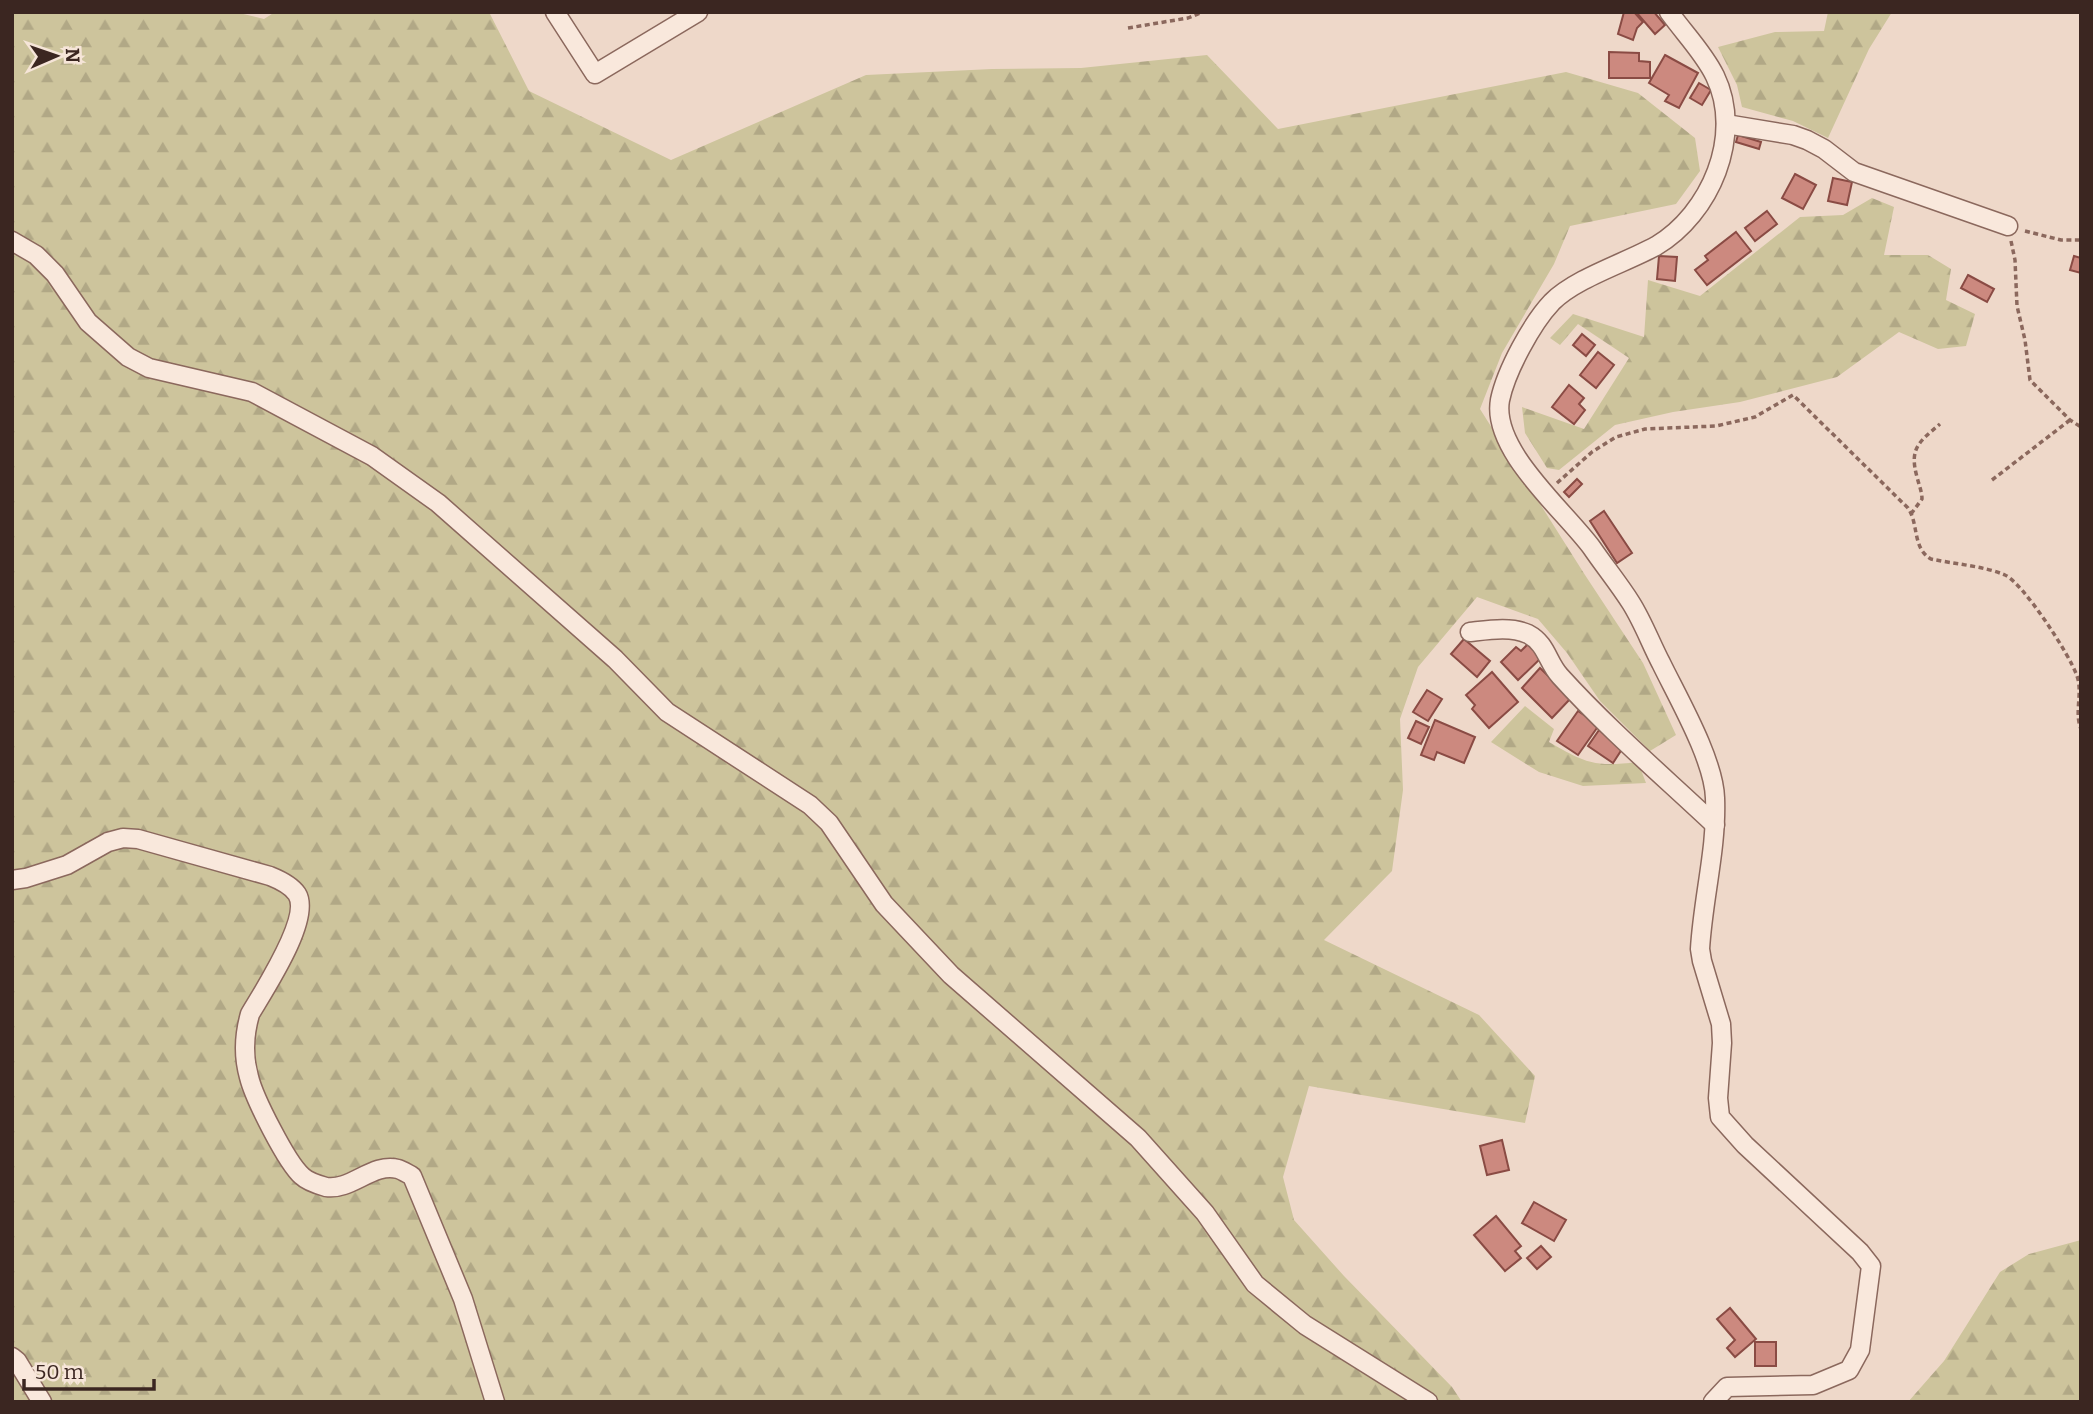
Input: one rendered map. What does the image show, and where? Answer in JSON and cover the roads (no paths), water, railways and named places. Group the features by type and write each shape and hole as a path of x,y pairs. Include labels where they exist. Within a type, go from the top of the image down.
{"street":[{"path":"555,12 595,74 698,12"},
{"path":"1669,12 1714,74 1721,90 1726,124 1725,142 1711,185 1698,208 1683,225 1657,245 1575,285 1553,301 1518,353 1500,399 1499,418 1506,442 1545,494 1588,544 1632,605 1695,731 1715,794 1715,825 1700,948 1721,1024 1718,1098 1720,1117 1745,1145 1860,1252 1871,1266 1860,1350 1849,1370 1813,1385 1727,1387 1713,1402"},
{"path":"1726,124 1793,135 1807,140 1824,149 1854,172 2008,226"},
{"path":"12,241 36,255 55,274 88,323 128,357 149,368 252,392 372,456 405,479 438,503 615,659 667,712 810,805 829,823 884,904 951,975 1138,1138 1205,1213 1255,1284 1305,1325 1428,1402"},
{"path":"1470,632 1518,631 1530,635 1546,648 1554,669 1581,699 1715,825"},
{"path":"12,880 67,865 108,842 123,838 138,839 270,876 297,894 301,903 296,931 250,1014 246,1028 246,1062 254,1093 294,1167 303,1178 328,1187 339,1186 382,1169 397,1168 412,1176 463,1299 495,1402"},
{"path":"12,1357 42,1402"}]}
